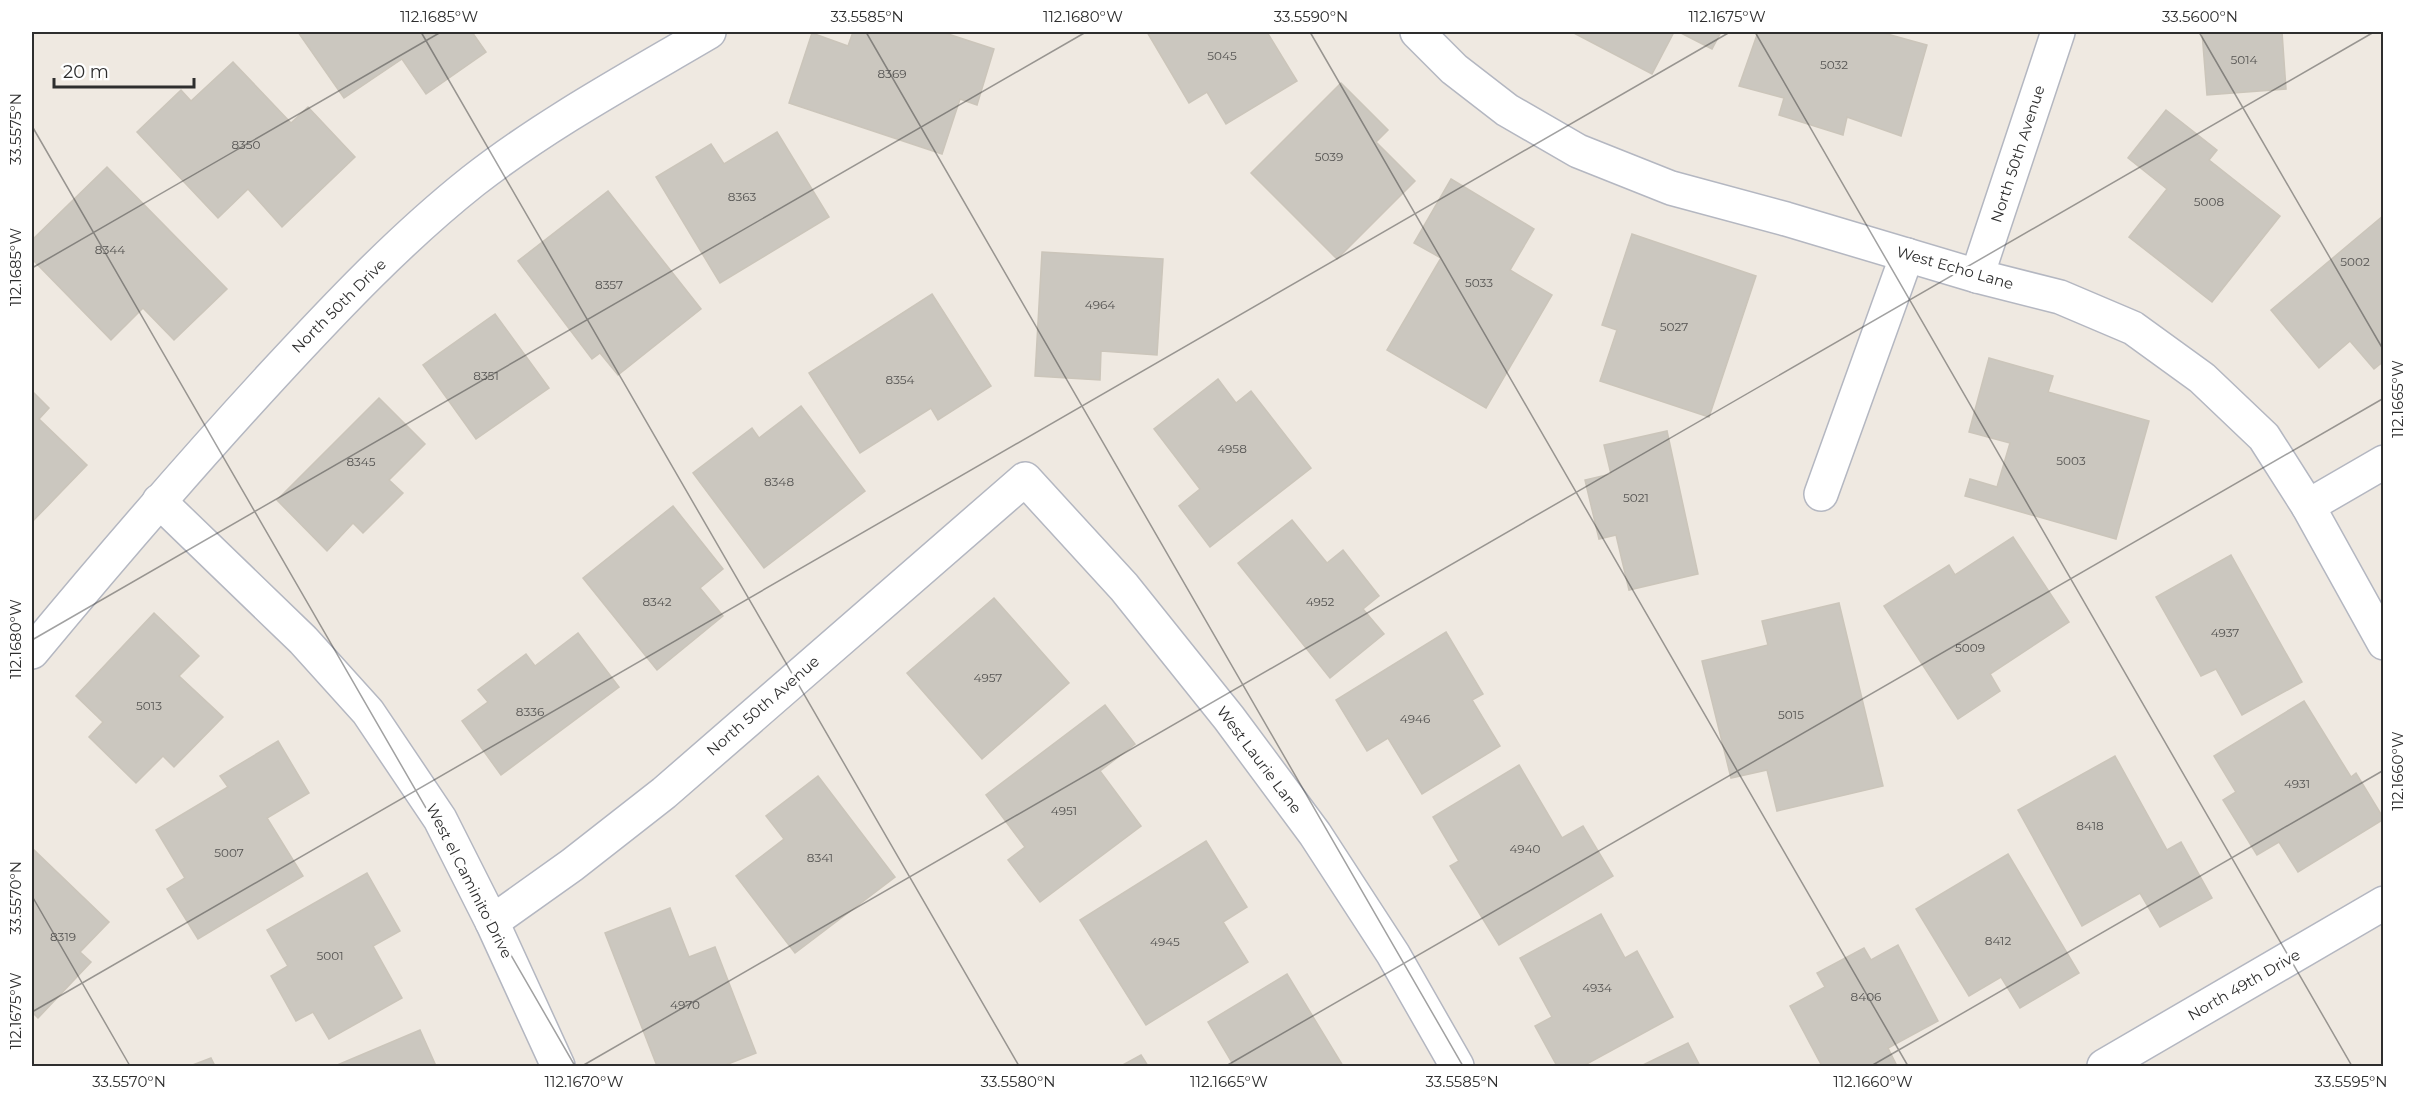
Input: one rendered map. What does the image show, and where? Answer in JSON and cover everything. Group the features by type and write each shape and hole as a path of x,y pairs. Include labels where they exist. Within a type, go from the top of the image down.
{"street":[{"name":"North 50th Drive","path":"32,652 159,501 334,308 402,243 473,181 554,123 709,32"},
{"name":"West Echo Lane","path":"1417,32 1454,69 1507,111 1578,151 1671,188 1786,219 1977,276 2060,297 2133,328 2202,378 2264,437 2308,506 2384,643"},
{"name":"North 50th Avenue","path":"1977,276 2058,32"},
{"path":"1821,494 1908,255"},
{"path":"2308,506 2384,462"},
{"name":"North 50th Avenue","path":"492,922 572,865 664,793 1025,479"},
{"name":"West Laurie Lane","path":"1025,479 1124,587 1228,718 1308,825 1393,954 1457,1066"},
{"name":"West el Caminito Drive","path":"159,501 303,639 368,712 440,819 492,922 558,1066"},
{"name":"North 49th Drive","path":"2104,1066 2384,903"}],"building":[{"path":"298,32 472,32 486,52 426,94 402,59 344,98"},
{"path":"853,32 942,32 994,49 977,105 960,99 942,154 789,103 812,33 848,46"},
{"path":"1147,32 1267,32 1297,81 1226,124 1207,92 1189,103"},
{"path":"1572,32 1674,32 1652,74"},
{"path":"1679,32 1721,32 1712,49"},
{"path":"1758,32 1880,32 1927,45 1901,136 1847,117 1843,135 1779,115 1784,98 1739,86"},
{"path":"2202,32 2282,32 2286,89 2207,95"},
{"path":"233,62 291,123 308,107 355,157 282,227 248,189 218,218 137,132 181,90 191,101"},
{"path":"1341,83 1388,130 1376,142 1415,181 1337,259 1251,173"},
{"path":"2166,110 2217,150 2209,160 2280,216 2212,302 2129,237 2167,189 2128,158"},
{"path":"777,132 829,217 720,283 656,177 711,144 724,164"},
{"path":"107,167 227,289 174,340 143,308 111,340 32,259 32,240"},
{"path":"1451,179 1534,229 1510,270 1552,295 1486,408 1387,350 1441,258 1414,243"},
{"path":"608,191 701,309 618,375 600,353 592,359 518,261"},
{"path":"2384,215 2384,361 2374,369 2350,341 2319,368 2271,310"},
{"path":"1632,234 1756,276 1709,417 1600,381 1617,330 1602,325"},
{"path":"1042,252 1163,259 1157,355 1101,351 1100,380 1035,376"},
{"path":"932,294 991,386 938,420 931,408 860,453 809,373"},
{"path":"495,314 549,388 476,439 423,365"},
{"path":"1989,358 2053,376 2048,392 2149,421 2116,539 1965,496 1970,479 1997,487 2010,443 1969,432"},
{"path":"1218,379 1236,403 1251,391 1311,468 1210,547 1179,506 1200,489 1154,429"},
{"path":"32,391 49,408 39,419 87,465 32,522"},
{"path":"379,398 425,444 389,480 403,493 363,533 353,523 327,551 277,500"},
{"path":"801,406 865,491 764,568 693,473 752,428 759,438"},
{"path":"1667,431 1698,574 1629,590 1616,535 1599,539 1585,480 1611,474 1604,445"},
{"path":"673,506 723,569 700,588 723,616 657,670 583,578"},
{"path":"1292,520 1327,563 1343,550 1379,596 1363,609 1384,634 1330,678 1238,563"},
{"path":"2013,537 2069,622 1990,674 2000,691 1958,719 1884,606 1949,565 1955,575"},
{"path":"2231,555 2302,682 2242,715 2216,669 2201,676 2156,597"},
{"path":"994,598 1069,683 982,759 907,673"},
{"path":"1839,603 1883,786 1777,811 1767,770 1731,778 1702,661 1768,645 1762,621"},
{"path":"154,613 199,656 179,676 223,717 174,767 163,756 136,783 89,737 103,722 76,696"},
{"path":"1446,632 1483,694 1472,700 1500,746 1422,794 1388,738 1367,751 1336,700"},
{"path":"578,633 619,687 501,775 462,721 488,702 478,690 526,654 535,666"},
{"path":"2304,701 2351,777 2356,773 2384,819 2298,872 2279,842 2257,855 2223,800 2236,792 2214,756"},
{"path":"1105,705 1135,744 1100,771 1141,826 1040,902 1008,860 1025,847 986,795"},
{"path":"278,741 309,793 267,818 303,876 198,939 167,889 185,878 156,830 228,787 220,776"},
{"path":"2115,756 2167,850 2181,842 2212,898 2160,927 2140,893 2082,926 2018,810"},
{"path":"1519,765 1562,838 1583,826 1613,876 1499,945 1450,866 1459,861 1433,817"},
{"path":"818,776 895,877 795,953 736,876 784,839 766,816"},
{"path":"1206,841 1247,907 1223,922 1248,962 1146,1025 1080,920"},
{"path":"32,848 109,922 80,952 91,962 38,1018 32,1012"},
{"path":"2008,854 2079,973 2020,1008 2001,977 1969,996 1916,909"},
{"path":"367,873 400,931 373,946 402,998 329,1039 313,1012 296,1021 271,976 288,966 267,930"},
{"path":"670,908 689,957 715,947 756,1053 723,1066 657,1066 605,933"},
{"path":"1601,914 1625,958 1637,951 1673,1017 1583,1066 1557,1066 1535,1026 1552,1017 1520,958"},
{"path":"1898,945 1938,1021 1888,1048 1897,1066 1822,1066 1790,1006 1825,987 1817,973 1864,948 1871,960"},
{"path":"1287,974 1343,1066 1234,1066 1208,1022"},
{"path":"420,1030 436,1066 335,1066"},
{"path":"1688,1043 1700,1066 1641,1066"},
{"path":"1141,1055 1148,1066 1121,1066"},
{"path":"211,1058 215,1066 190,1066"}]}
